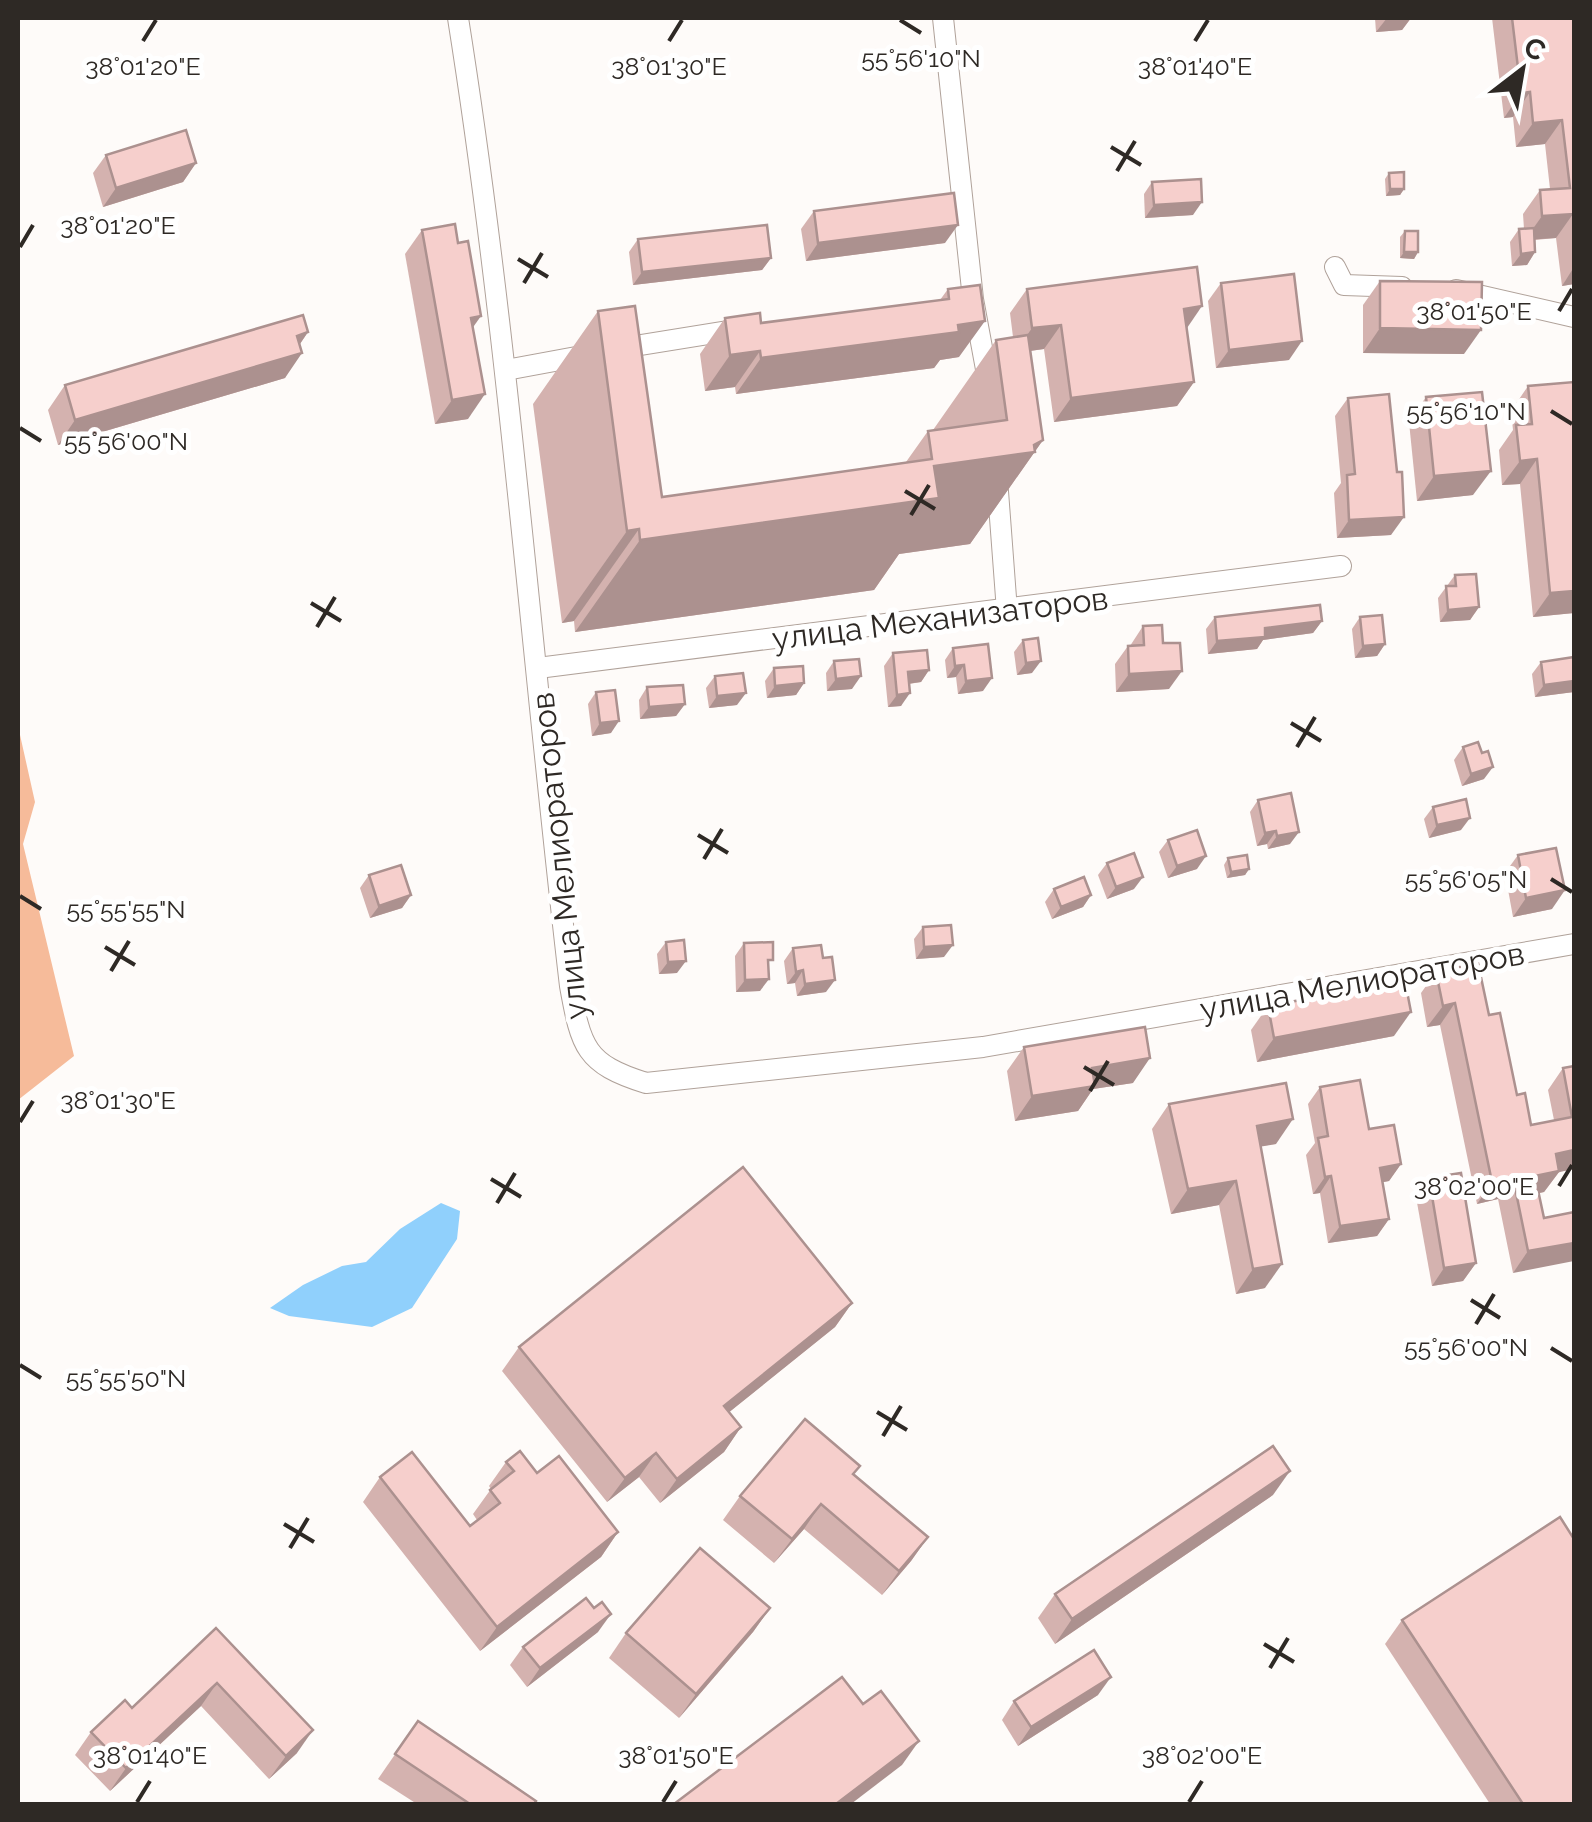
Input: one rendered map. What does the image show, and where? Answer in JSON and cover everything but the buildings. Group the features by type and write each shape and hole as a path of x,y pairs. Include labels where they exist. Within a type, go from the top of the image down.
{"street":[{"name":"улица Мелиораторов","path":"458,18 484,182 552,830 578,1034 611,1072 646,1084 983,1047 1574,944"},
{"path":"943,18 964,300 992,408"},
{"path":"1334,267 1344,284 1467,290 1574,317"},
{"path":"506,370 759,326"},
{"path":"996,466 1006,611"},
{"name":"улица Механизаторов","path":"538,668 1342,566"}],"shaded area":[{"path":"18,726 35,802 23,844 74,1056 18,1100"}],"water":[{"path":"441,1203 460,1211 457,1239 412,1308 372,1327 289,1316 270,1308 303,1285 342,1266 366,1262 400,1229"}]}
